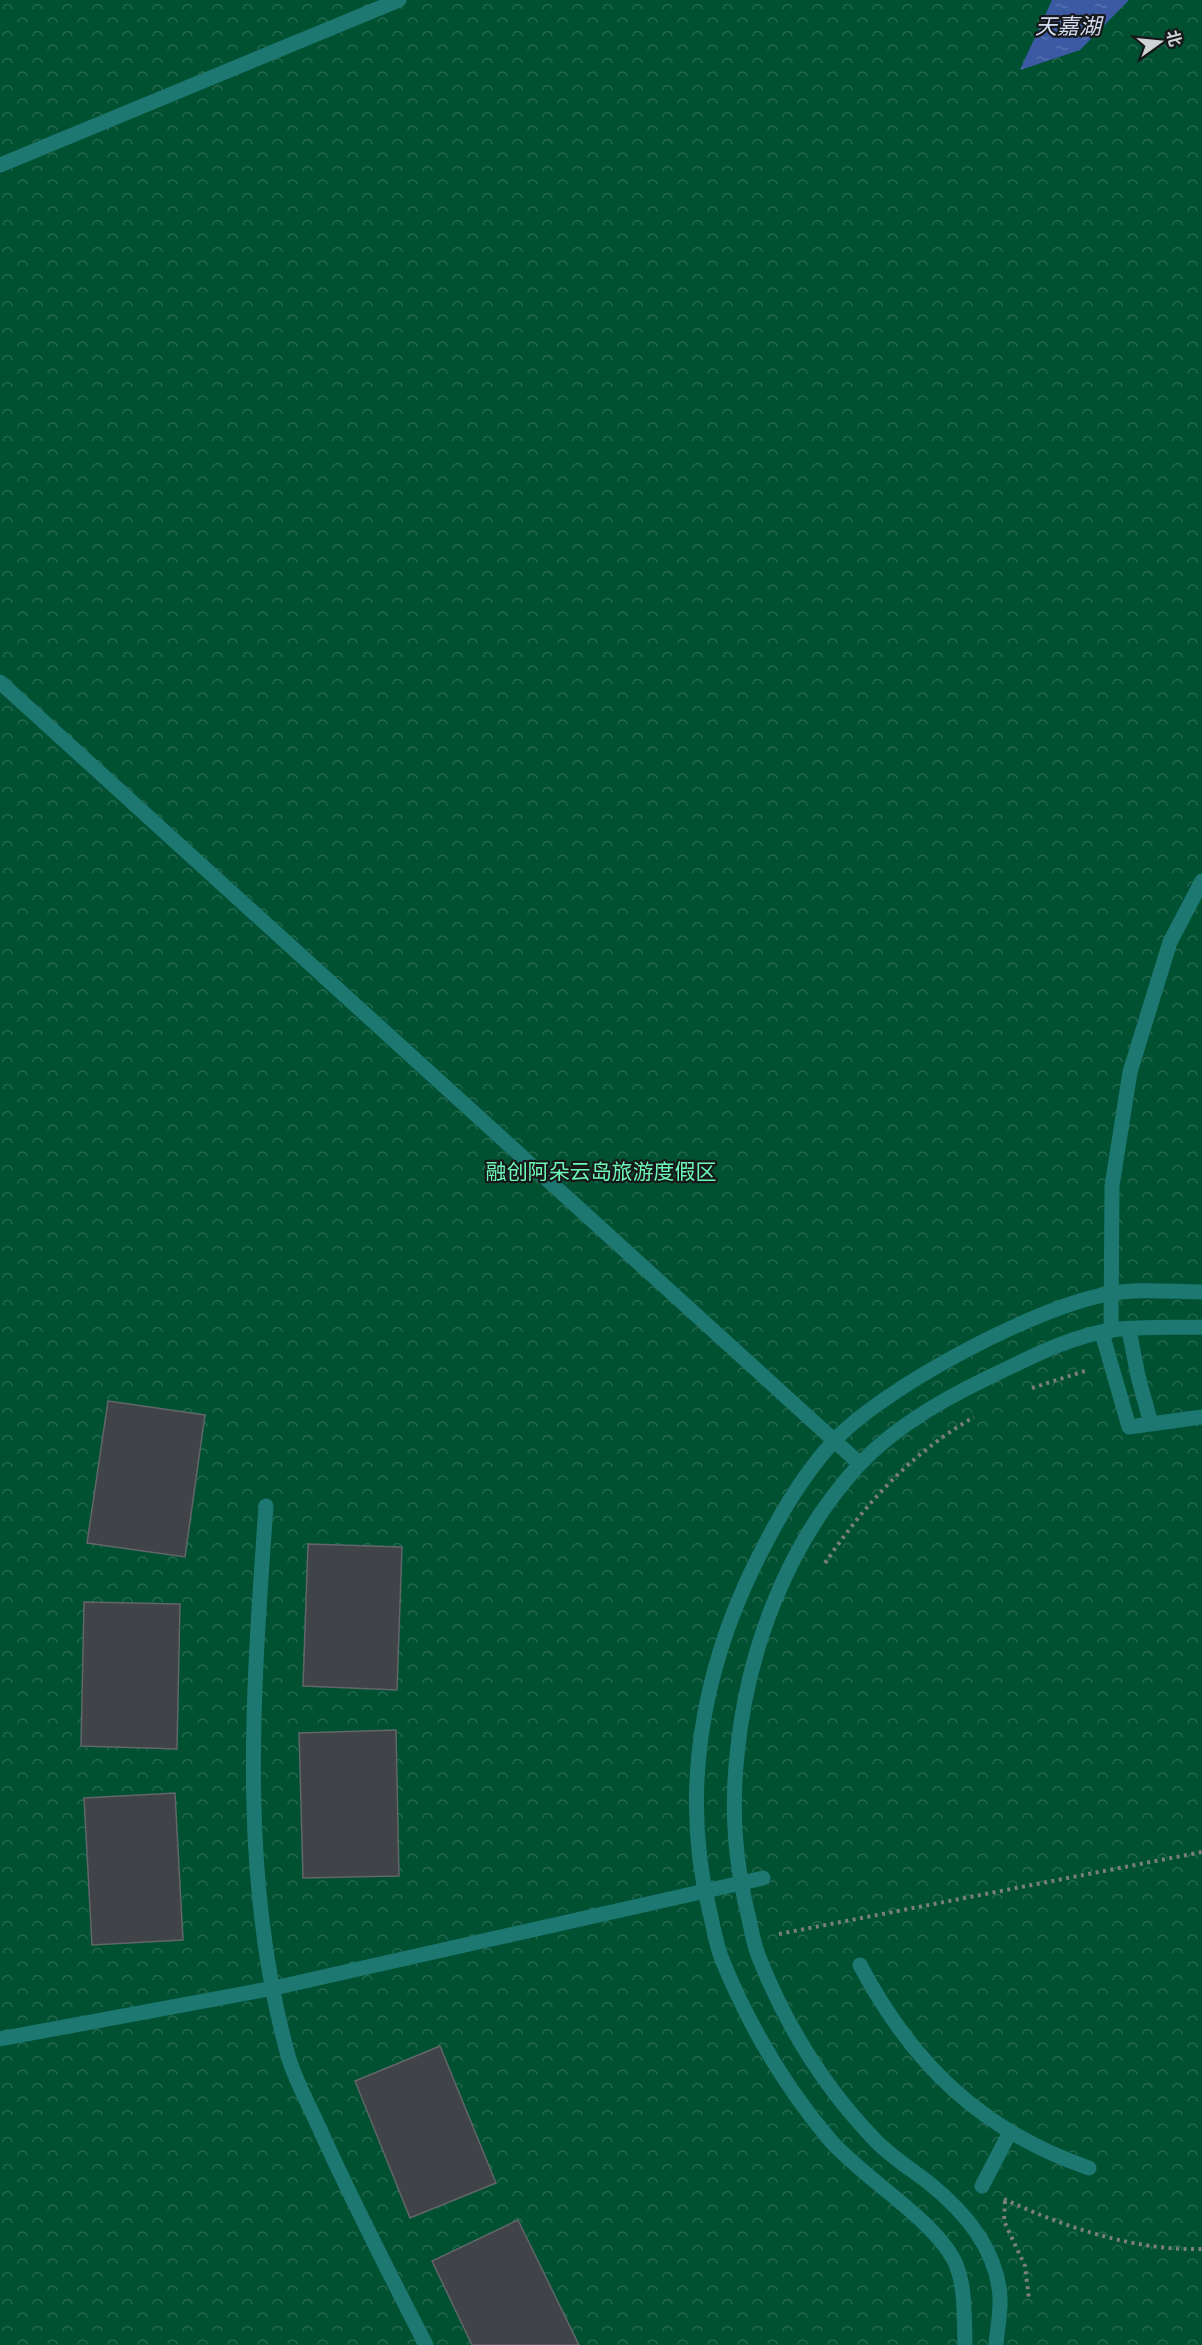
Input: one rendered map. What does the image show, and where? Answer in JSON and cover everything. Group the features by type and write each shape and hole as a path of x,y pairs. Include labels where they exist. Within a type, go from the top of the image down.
{"street":[{"path":"0,165 399,0"},
{"path":"0,682 860,1464"},
{"path":"1202,881 1170,942 1130,1072 1112,1186 1110,1293 1106,1332 1111,1366 1129,1427 1202,1417"},
{"path":"965,2345 963,2298 955,2261 931,2231 832,2142 791,2089 751,2023 721,1958 704,1891 695,1803 702,1727 715,1662 740,1596 792,1493 834,1441 858,1420 891,1397 972,1348 1024,1322 1110,1293 1202,1292"},
{"path":"996,2345 1000,2297 992,2261 970,2222 936,2189 876,2142 829,2086 789,2022 758,1957 740,1882 732,1802 740,1726 753,1662 777,1596 802,1544 828,1503 860,1464 907,1425 971,1385 1065,1343 1106,1332 1202,1327"},
{"path":"1129,1330 1151,1424"},
{"path":"266,1506 254,1675 252,1794 262,1930 290,2061 347,2190 426,2345"},
{"path":"0,2039 274,1988 763,1878"},
{"path":"860,1965 892,2021 968,2104 1010,2132 1052,2155 1089,2168"},
{"path":"982,2186 1010,2132"}],"path":[{"path":"1027,1390 1080,1372 1111,1366"},
{"path":"820,1570 859,1513 902,1469 977,1416"},
{"path":"776,1935 1202,1852"},
{"path":"773,1925 780,1945"},
{"path":"982,2186 1005,2200 1047,2217 1113,2238 1174,2250 1202,2249"}],"green space":[{"name":"融创阿朵云岛旅游度假区","path":"0,0 1202,0 1202,2345 0,2345"}],"water":[{"name":"天嘉湖","path":"1052,0 1129,0 1080,50 1020,70"}],"building":[{"path":"108,1401 205,1415 185,1557 87,1543"},
{"path":"308,1544 402,1547 397,1690 303,1686"},
{"path":"84,1602 180,1604 177,1749 81,1746"},
{"path":"396,1730 399,1876 303,1878 299,1733"},
{"path":"175,1793 183,1940 92,1945 84,1798"},
{"path":"440,2046 496,2183 410,2218 355,2081"},
{"path":"518,2220 579,2345 472,2345 432,2261"}]}
